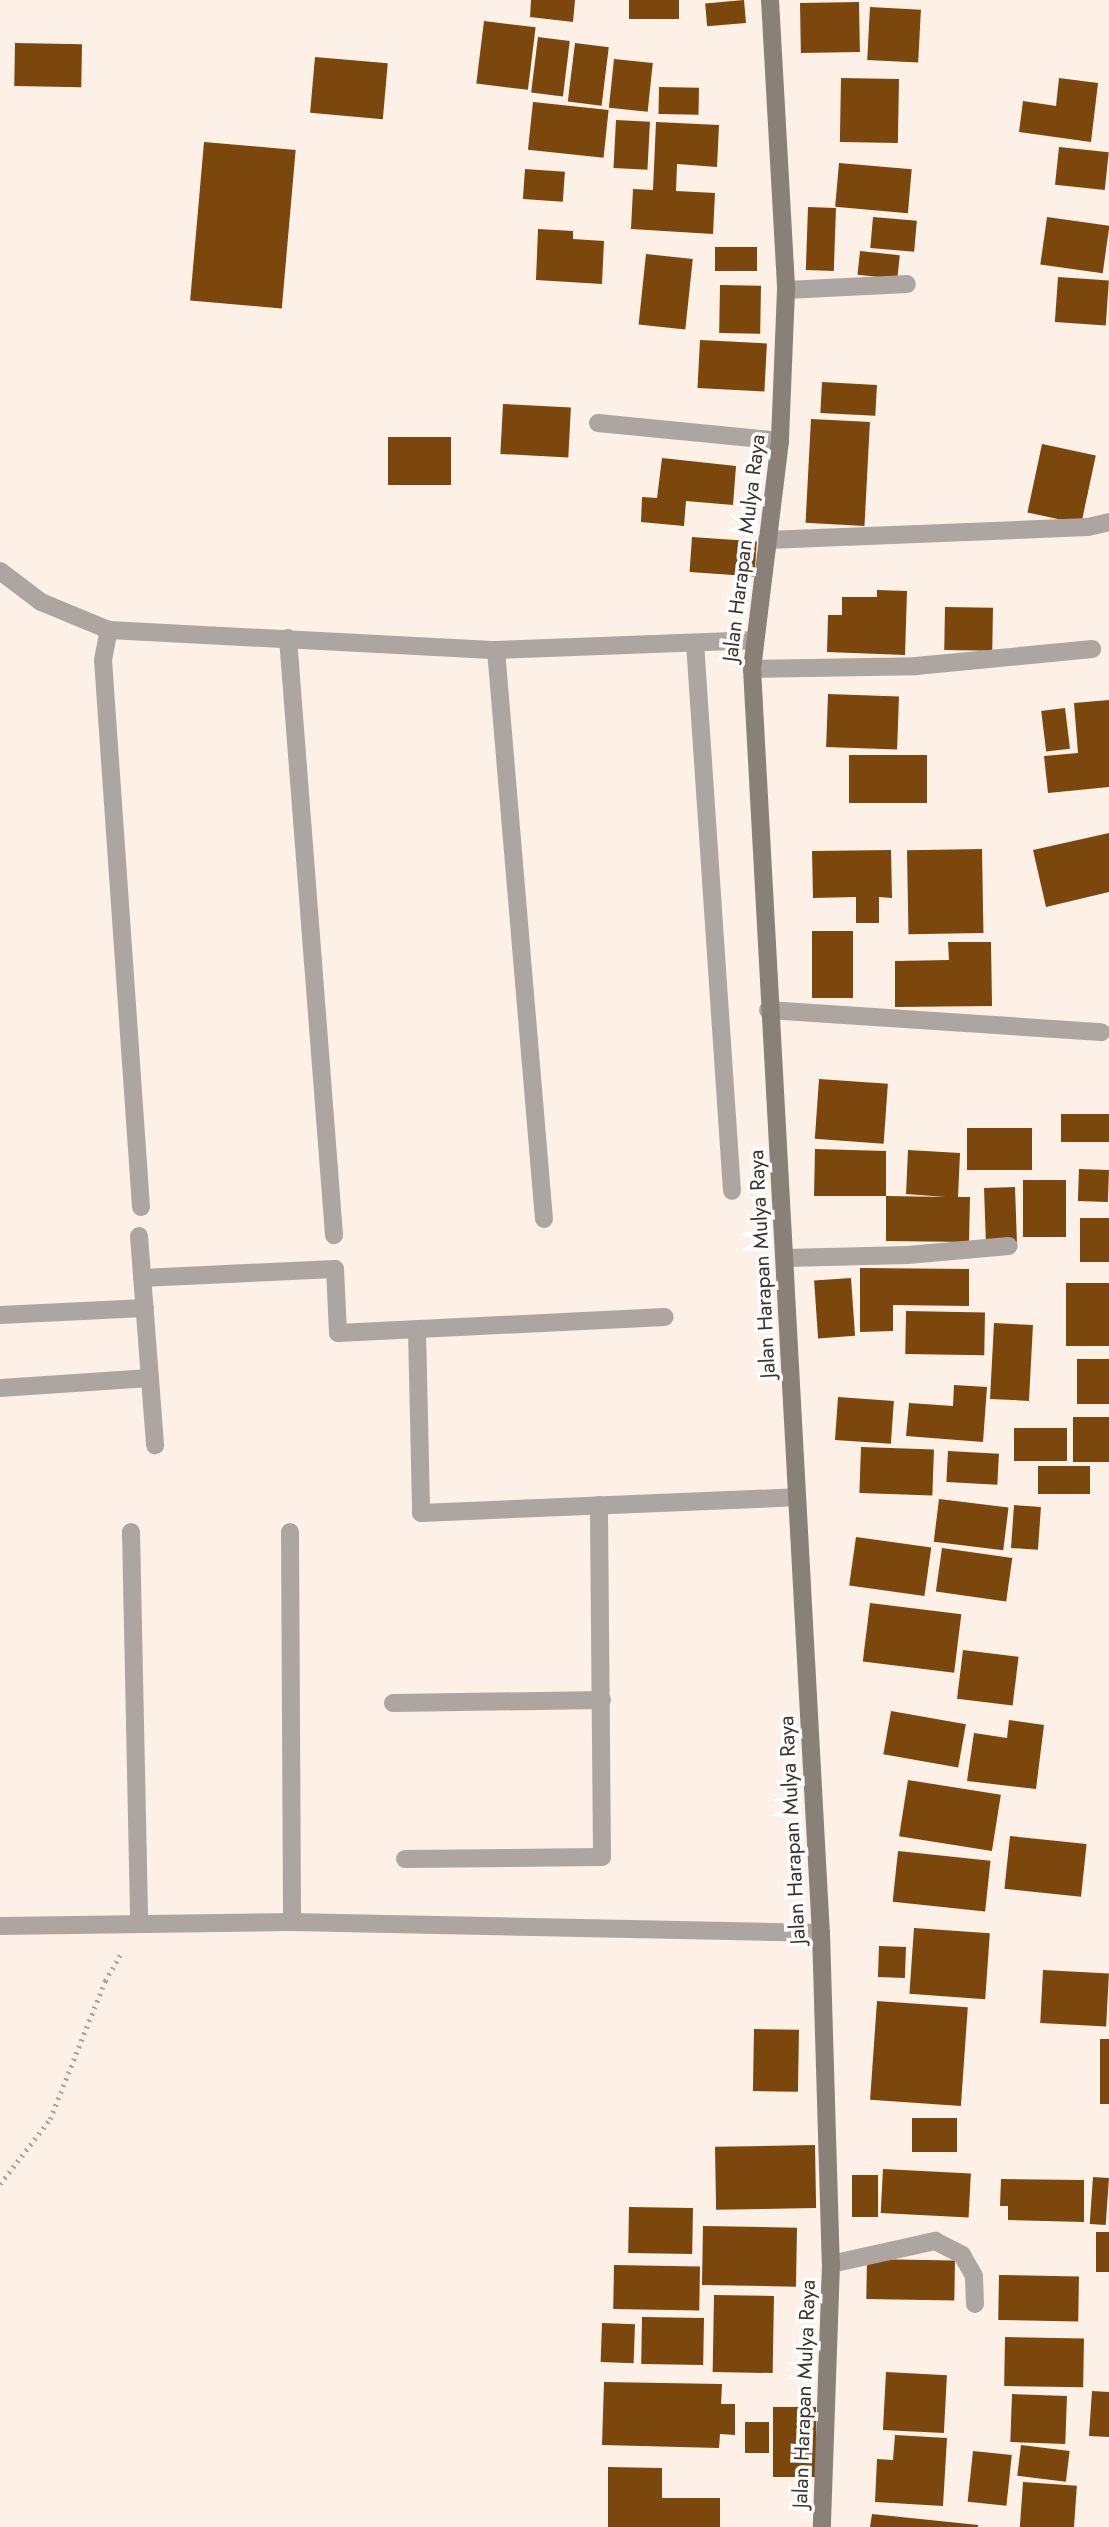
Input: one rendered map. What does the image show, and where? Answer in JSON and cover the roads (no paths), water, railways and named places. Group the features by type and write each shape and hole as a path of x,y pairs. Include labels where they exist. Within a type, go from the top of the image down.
{"street":[{"name":"Jalan Harapan Mulya Raya","path":"771,0 786,290 780,441 753,640 752,669 768,1010 786,1258 796,1497 821,1933 831,2264 822,2527"},
{"path":"786,290 907,284"},
{"path":"598,423 780,441"},
{"path":"767,540 1088,527 1109,522"},
{"path":"0,571 41,602 109,630 496,650 753,640"},
{"path":"109,630 103,660 141,1208"},
{"path":"288,638 334,1235"},
{"path":"695,643 732,1191"},
{"path":"752,669 916,666 1092,649"},
{"path":"496,650 544,1219"},
{"path":"768,1010 1101,1032"},
{"path":"139,1236 155,1445"},
{"path":"786,1258 908,1255 1009,1246"},
{"path":"142,1278 335,1269 338,1333 665,1317"},
{"path":"0,1315 145,1308"},
{"path":"417,1329 421,1513 796,1497"},
{"path":"0,1388 150,1378"},
{"path":"405,1858 602,1857 599,1506"},
{"path":"131,1532 139,1924"},
{"path":"290,1532 292,1922"},
{"path":"393,1703 601,1700"},
{"path":"0,1926 292,1922 821,1933"},
{"path":"831,2264 934,2241 962,2255 974,2276 975,2304"}]}
